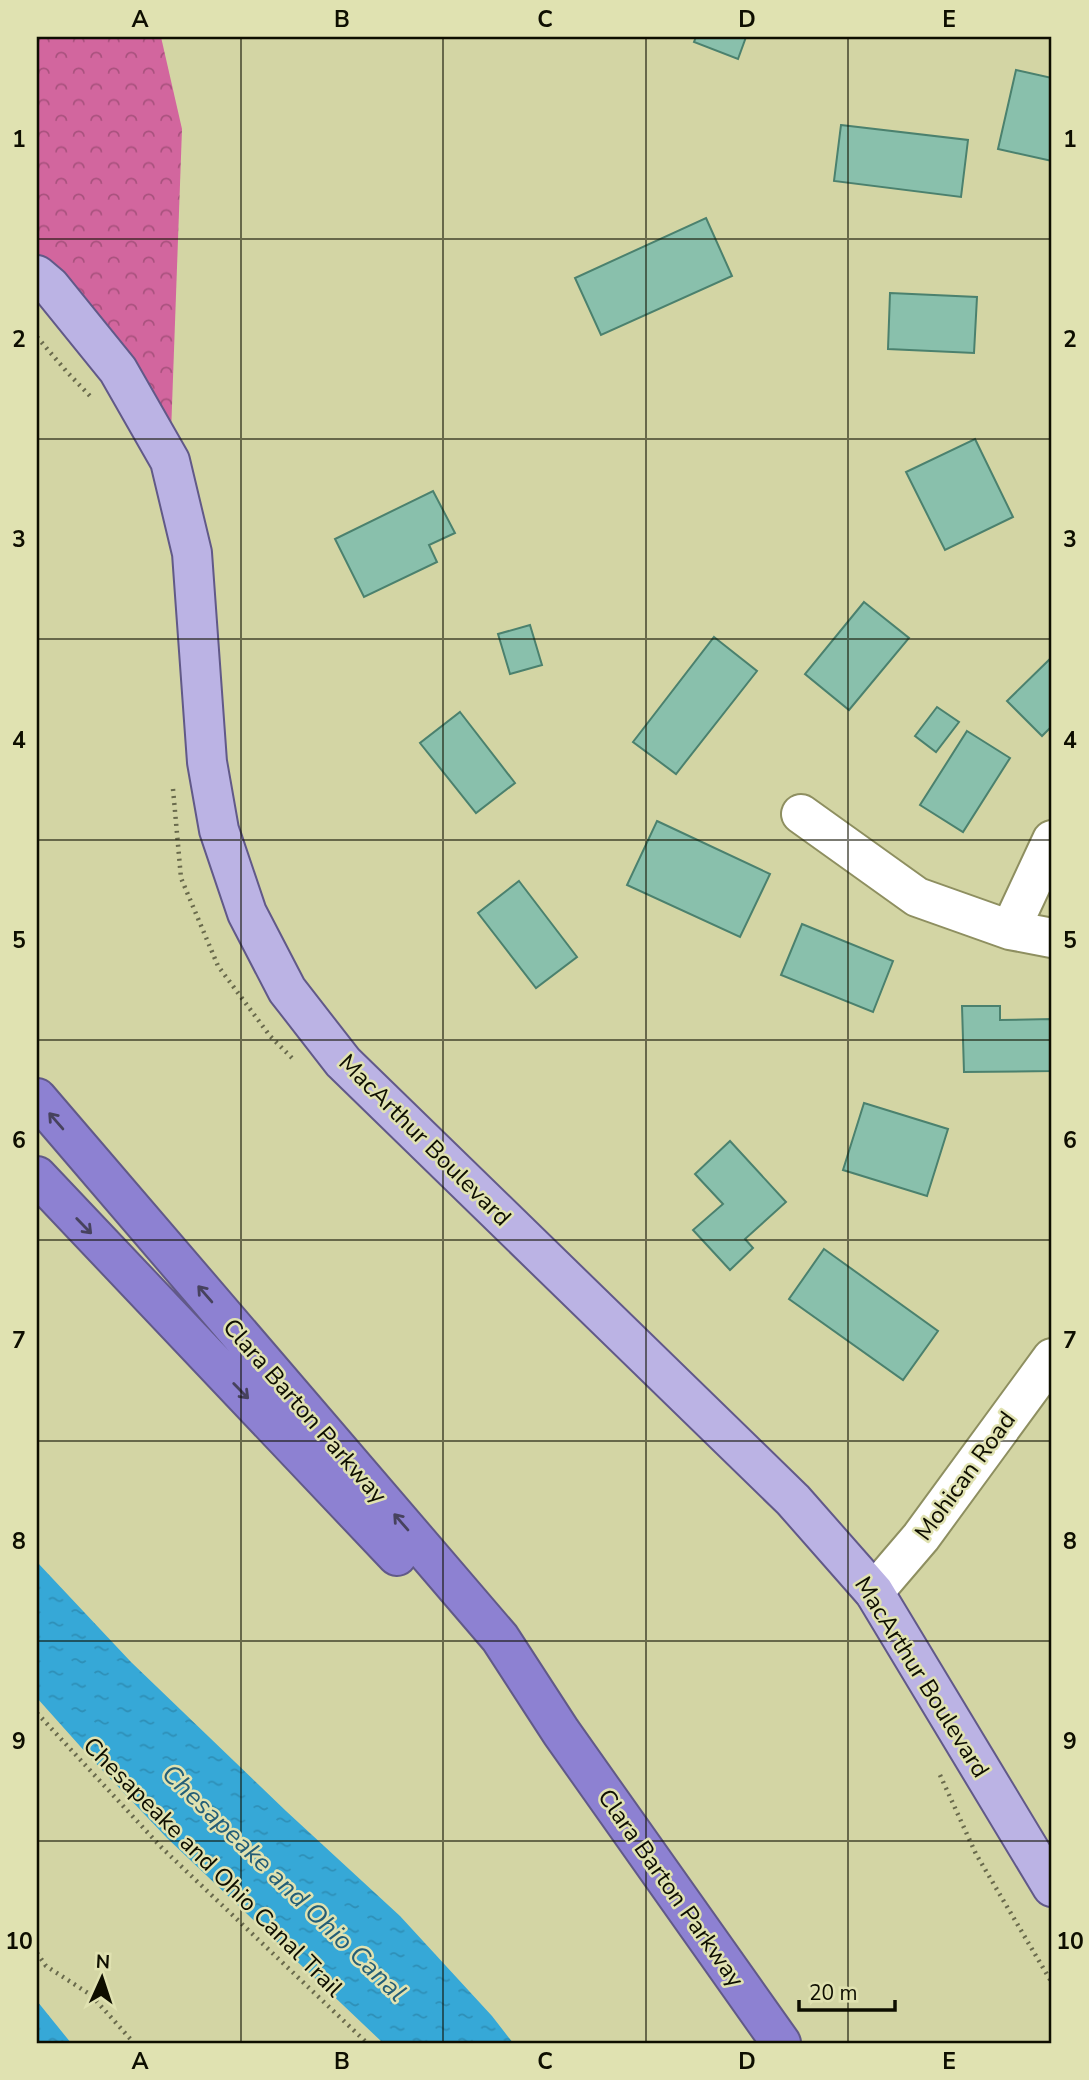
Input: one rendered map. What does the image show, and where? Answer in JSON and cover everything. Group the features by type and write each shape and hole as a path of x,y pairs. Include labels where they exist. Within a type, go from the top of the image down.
{"highway":[{"name":"Clara Barton Parkway","path":"37,1098 500,1638 561,1732 781,2043"},
{"name":"Clara Barton Parkway","path":"37,1176 491,1654 561,1732"}],"main road":[{"name":"MacArthur Boulevard","path":"37,275 50,286 118,370 170,461 192,552 207,762 219,830 247,913 287,990 343,1062 793,1500 874,1592 1052,1888"}],"street":[{"path":"801,814 917,897 1010,930 1052,938"},
{"path":"1010,930 1052,840"},
{"name":"Mohican Road","path":"874,1592 921,1537 1052,1358"}],"path":[{"name":"Chesapeake and Ohio Canal Trail","path":"37,1713 162,1848 366,2043"},
{"path":"37,1953 46,1966 91,1995 134,2043"}],"green space":[{"path":"37,37 161,37 182,129 170,461 37,275"}],"water":[{"name":"Chesapeake and Ohio Canal","path":"37,1562 131,1662 400,1916 492,2016 513,2043 383,2043 167,1838 37,1698"},
{"path":"37,2001 71,2043 37,2043"}],"building":[{"path":"696,37 746,37 738,59 694,42"},
{"path":"1016,70 1052,78 1052,161 998,149"},
{"path":"841,125 968,140 961,197 834,181"},
{"path":"706,218 732,276 601,335 575,278"},
{"path":"890,293 977,297 974,353 888,349"},
{"path":"975,439 1013,517 945,550 906,472"},
{"path":"433,491 455,533 429,545 437,562 364,597 335,539"},
{"path":"864,602 909,638 849,710 805,674"},
{"path":"530,625 542,665 510,674 498,634"},
{"path":"714,637 757,671 676,774 633,742"},
{"path":"1052,657 1052,726 1042,736 1007,701"},
{"path":"937,707 959,722 936,752 915,736"},
{"path":"460,712 515,783 476,813 420,743"},
{"path":"967,731 1010,758 963,832 920,805"},
{"path":"657,821 770,874 740,937 627,885"},
{"path":"519,881 577,957 536,988 478,913"},
{"path":"802,924 893,961 873,1012 781,975"},
{"path":"962,1006 1000,1006 1000,1020 1052,1019 1052,1071 964,1072"},
{"path":"864,1103 948,1129 927,1196 843,1170"},
{"path":"730,1141 786,1202 745,1239 753,1248 730,1270 693,1230 723,1204 695,1174"},
{"path":"824,1249 938,1331 903,1380 789,1299"}]}
